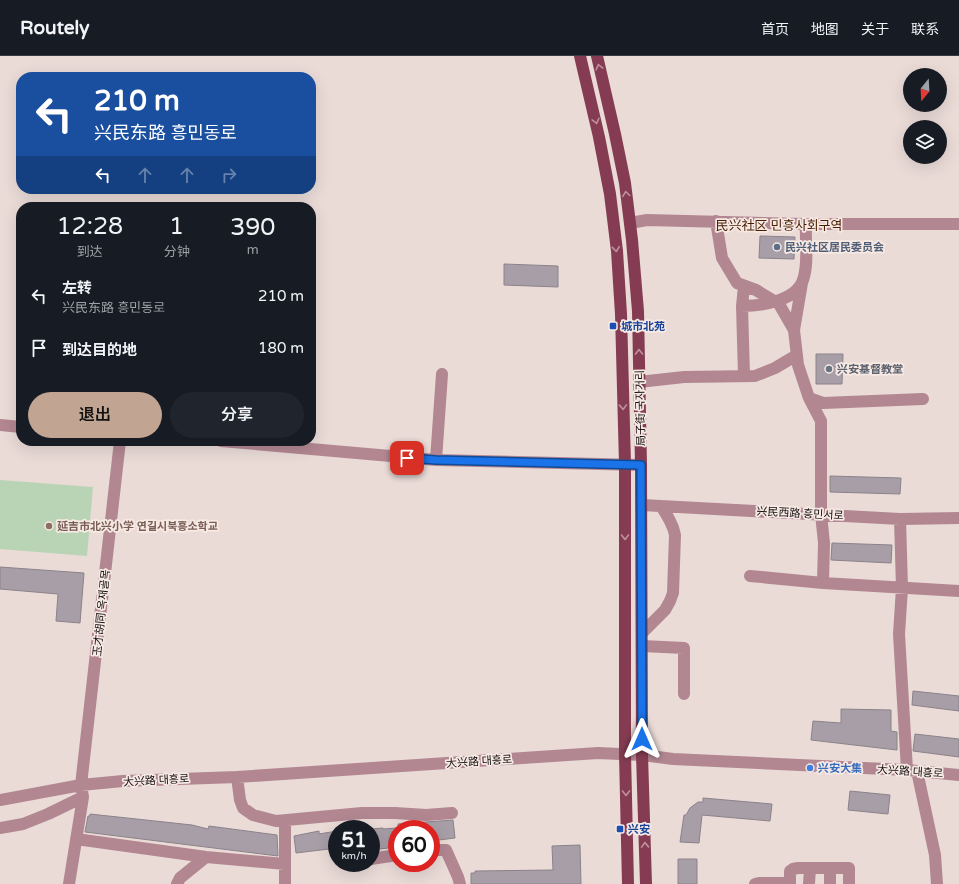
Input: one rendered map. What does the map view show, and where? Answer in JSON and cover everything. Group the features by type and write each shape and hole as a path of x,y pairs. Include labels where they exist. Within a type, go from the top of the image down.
{"main road":[{"name":"局子街 국자거리","path":"580,56 599,137 610,194 617,252 621,314 625,464 625,754 628,884"},
{"name":"局子街 국자거리","path":"597,56 616,134 625,183 638,311 642,505 642,755 646,884"}],"street":[{"path":"630,223 646,220 806,224 959,224"},
{"path":"716,221 722,258 737,283 756,290 779,304 794,330"},
{"path":"806,224 805,266 794,330 798,365 809,398 821,421 821,514 824,543 823,583"},
{"path":"742,306 756,306 774,302 794,293 803,281"},
{"path":"744,286 742,306 744,375"},
{"path":"639,382 684,377 755,376 797,356"},
{"path":"436,460 442,374"},
{"path":"809,398 823,403 923,399"},
{"path":"3,423 16,426"},
{"name":"玉才胡同 옥재골목","path":"81,785 119,446"},
{"path":"278,446 436,460 641,465"},
{"name":"兴民西路 흥민서로","path":"642,505 900,519 959,518"},
{"path":"642,633 665,610 673,593 675,535 674,528 661,506"},
{"path":"900,519 902,588 899,634 912,771 935,855 937,884"},
{"path":"750,576 823,583 959,591"},
{"path":"642,646 684,648 684,694"},
{"name":"大兴路 대흥로","path":"0,800 81,785 237,777 598,753 642,755 673,759 959,774"},
{"path":"237,777 240,800 243,808 248,812 276,820 285,821 362,813 395,812 426,815 452,813"},
{"path":"69,884 84,797 81,785"},
{"path":"0,828 23,824 84,797"},
{"path":"285,821 285,884"},
{"path":"76,840 285,864"},
{"path":"440,850 446,850 460,884"},
{"path":"177,884 180,878 206,856"},
{"path":"809,884 810,868"},
{"path":"830,868 830,884"},
{"path":"755,884 790,883 790,872 793,869 849,868 849,884"}],"green space":[{"path":"0,480 93,487 87,556 0,549"}],"building":[{"name":"民兴社区居民委员会","path":"760,236 795,237 794,259 759,258"},
{"path":"504,264 558,266 558,287 504,285"},
{"name":"兴安基督教堂","path":"816,354 843,354 842,384 816,384"},
{"path":"830,476 901,478 900,494 830,492"},
{"path":"832,543 892,545 891,563 831,560"},
{"path":"0,567 84,573 80,623 56,621 58,594 0,589"},
{"path":"913,691 959,696 959,711 912,705"},
{"path":"841,709 891,710 891,731 897,732 897,750 811,740 813,721 841,723"},
{"path":"915,734 959,739 959,757 913,751"},
{"path":"850,791 890,795 888,814 848,810"},
{"path":"703,798 772,804 770,821 702,815 699,843 680,842 684,815 686,815 690,808 698,802 703,802"},
{"path":"90,814 192,825 208,829 209,826 277,835 278,856 85,832 88,816 90,816"},
{"path":"453,820 455,838 440,840 440,821"},
{"path":"380,828 388,829 388,848 380,849"},
{"path":"319,831 319,834 328,832 328,849 296,853 294,836"},
{"path":"580,845 581,884 471,884 471,873 475,873 475,871 553,870 552,846"},
{"path":"678,859 697,859 697,884 678,884"}],"place":[{"name":"民兴社区居民委员会","path":"777,247"},
{"name":"城市北苑","path":"613,326"},
{"name":"兴安基督教堂","path":"829,369"},
{"name":"延吉市北兴小学 연길시북흥소학교","path":"49,526"},
{"name":"兴安大集","path":"810,768"},
{"name":"兴安","path":"620,829"}],"district":[{"name":"民兴社区 민흥사회구역","path":"779,225"}],"route":[{"path":"407,458 641,465 642,739"}]}
